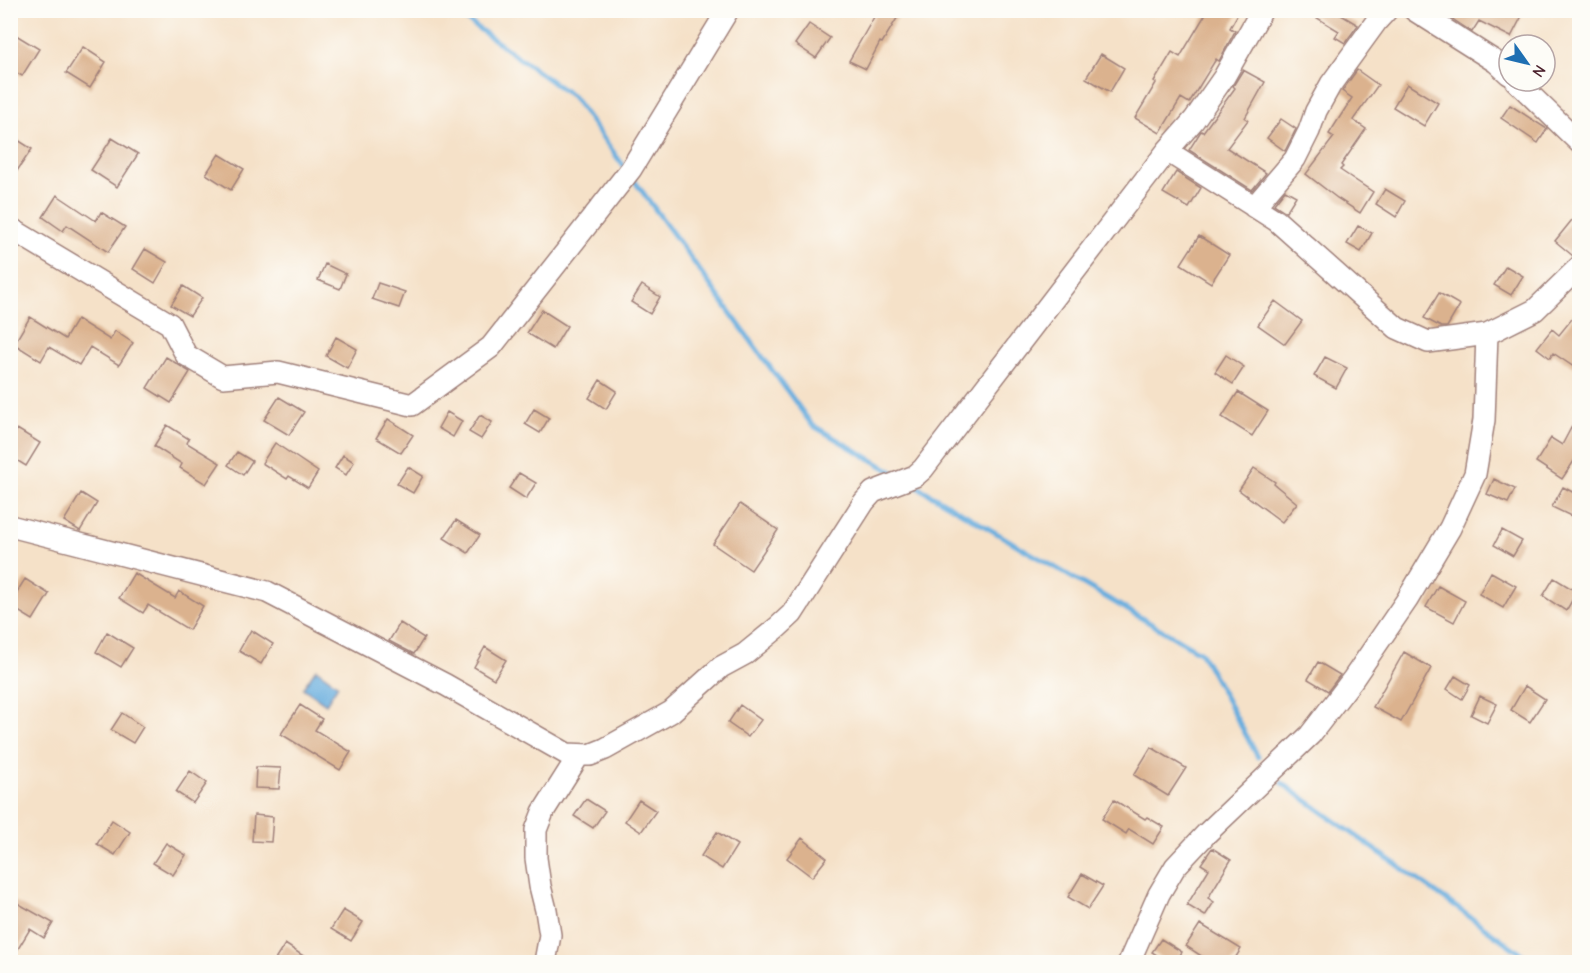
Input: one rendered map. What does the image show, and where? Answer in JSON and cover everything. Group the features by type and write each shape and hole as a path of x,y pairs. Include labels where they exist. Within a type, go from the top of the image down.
{"street":[{"path":"10,228 170,324 186,355 223,377 278,372 412,405 491,347 627,175 728,10"},
{"path":"10,526 267,592 446,684 567,754 590,755 605,749 671,712 721,667 745,654 792,614 864,502 873,492 915,476 923,469 1167,151 1194,120 1224,77 1262,10"},
{"path":"1254,207 1295,159 1316,111 1331,84 1387,10"},
{"path":"1414,10 1497,63"},
{"path":"1528,93 1580,143"},
{"path":"1167,151 1277,221 1397,328 1428,342 1486,334 1535,310 1580,266"},
{"path":"1129,963 1159,894 1175,867 1206,834 1310,735 1353,679 1407,600 1450,528 1475,474 1484,420 1486,334"},
{"path":"544,963 550,935 536,858 536,830 543,812 579,754"}],"water":[{"path":"316,669 338,685 326,704 303,688"}],"building":[{"path":"878,10 902,10 882,43 880,42 866,69 849,61"},
{"path":"1208,10 1240,10 1230,28 1235,31 1219,61 1216,59 1189,103 1181,98 1160,133 1135,118 1172,52 1180,57"},
{"path":"1304,10 1333,10 1358,25 1345,43 1335,37 1339,31"},
{"path":"1439,10 1525,10 1513,33 1503,33 1479,21 1472,32"},
{"path":"809,24 830,38 816,58 795,44"},
{"path":"16,35 39,49 22,76 10,69 10,45"},
{"path":"83,47 106,62 90,88 66,73"},
{"path":"1101,54 1124,68 1110,92 1086,78"},
{"path":"1243,70 1265,82 1245,118 1248,120 1227,148 1266,173 1252,190 1189,150 1235,88 1233,86"},
{"path":"1357,70 1378,85 1353,120 1366,129 1341,165 1343,167 1340,170 1373,192 1360,213 1306,174 1334,137 1329,134 1352,98 1342,91"},
{"path":"1407,84 1438,103 1424,126 1393,107"},
{"path":"1510,105 1547,129 1538,143 1501,118"},
{"path":"1281,119 1296,129 1285,151 1267,138"},
{"path":"10,135 32,149 10,181"},
{"path":"112,138 138,154 117,187 91,170"},
{"path":"219,154 244,169 231,190 206,174"},
{"path":"1176,172 1201,188 1189,208 1163,193"},
{"path":"1385,189 1405,201 1396,217 1376,204"},
{"path":"1285,190 1296,196 1286,212 1274,204"},
{"path":"57,195 96,221 101,212 125,227 108,252 67,225 63,231 43,217"},
{"path":"1580,210 1580,254 1573,256 1555,241"},
{"path":"1358,226 1372,233 1361,252 1347,244"},
{"path":"1199,236 1229,255 1211,283 1181,264"},
{"path":"145,249 167,262 155,283 133,269"},
{"path":"325,264 346,274 340,289 318,280"},
{"path":"1506,266 1523,276 1511,295 1494,285"},
{"path":"378,283 405,292 399,308 372,299"},
{"path":"642,285 660,297 650,314 631,302"},
{"path":"183,286 202,298 190,316 171,305"},
{"path":"1439,293 1460,305 1447,327 1441,327 1424,318"},
{"path":"1275,301 1302,321 1285,344 1258,325"},
{"path":"1580,309 1580,371 1553,353 1550,358 1537,348 1552,329 1559,335"},
{"path":"542,310 567,326 553,349 527,333"},
{"path":"30,317 65,339 77,319 110,340 115,331 133,343 119,365 90,347 79,365 49,347 41,361 14,344"},
{"path":"336,337 357,349 347,368 326,356"},
{"path":"1226,355 1244,367 1233,384 1215,372"},
{"path":"166,357 190,372 171,403 147,388"},
{"path":"1325,357 1347,368 1336,388 1314,376"},
{"path":"600,380 617,391 606,409 589,398"},
{"path":"1238,392 1268,411 1252,436 1222,417"},
{"path":"279,397 304,412 289,435 264,420"},
{"path":"534,409 549,418 540,433 525,424"},
{"path":"1580,411 1580,452 1562,479 1536,462 1551,438 1562,445"},
{"path":"447,412 462,421 453,437 438,428"},
{"path":"480,415 492,422 481,439 469,432"},
{"path":"388,419 413,435 401,453 376,438"},
{"path":"167,425 189,439 187,443 220,463 206,484 180,468 182,464 154,446"},
{"path":"17,429 40,443 26,466 10,456 10,440"},
{"path":"275,443 318,472 308,488 289,476 287,479 262,463"},
{"path":"237,452 252,461 243,475 228,465"},
{"path":"343,455 354,462 346,475 335,468"},
{"path":"408,467 423,476 413,493 397,484"},
{"path":"1254,468 1275,482 1274,484 1297,503 1282,522 1239,490"},
{"path":"519,473 536,483 526,499 509,488"},
{"path":"1494,479 1515,489 1508,503 1487,494"},
{"path":"1563,487 1580,496 1580,504 1573,517 1552,507"},
{"path":"81,493 97,503 80,531 64,521"},
{"path":"740,504 778,530 751,570 713,544"},
{"path":"456,520 480,535 468,553 444,538"},
{"path":"1502,530 1522,541 1513,556 1494,545"},
{"path":"1491,572 1516,586 1503,608 1479,594"},
{"path":"134,573 175,598 179,591 203,606 189,630 148,605 143,613 119,598"},
{"path":"1554,578 1577,592 1566,611 1543,596"},
{"path":"25,579 49,594 33,620 10,606"},
{"path":"1438,586 1465,601 1454,622 1426,607"},
{"path":"400,623 424,638 414,654 389,641"},
{"path":"251,630 273,644 261,664 239,651"},
{"path":"107,632 133,648 121,667 96,652"},
{"path":"485,647 506,660 494,679 474,667"},
{"path":"1404,652 1431,668 1401,722 1373,707"},
{"path":"1318,662 1340,675 1328,691 1308,679"},
{"path":"1455,676 1470,685 1462,699 1447,689"},
{"path":"1525,686 1545,699 1530,722 1511,710"},
{"path":"1480,696 1497,704 1487,723 1471,715"},
{"path":"300,705 322,719 315,730 351,752 340,770 281,734"},
{"path":"740,705 761,720 748,737 728,723"},
{"path":"122,713 143,727 133,743 111,730"},
{"path":"1151,747 1186,768 1168,796 1134,775"},
{"path":"256,767 281,768 279,789 255,788"},
{"path":"190,771 207,783 193,803 176,792"},
{"path":"586,799 605,811 593,828 574,816"},
{"path":"639,800 656,811 641,832 625,821"},
{"path":"1114,800 1145,819 1147,817 1164,827 1153,844 1129,829 1126,834 1102,819"},
{"path":"254,815 273,817 271,842 252,841"},
{"path":"112,820 130,832 115,855 97,844"},
{"path":"717,832 737,845 722,869 701,856"},
{"path":"802,838 827,858 812,877 787,858"},
{"path":"166,843 186,855 173,875 153,863"},
{"path":"1212,848 1231,860 1208,898 1214,902 1205,916 1187,905 1209,869 1201,864"},
{"path":"1082,874 1103,886 1088,909 1068,897"},
{"path":"10,899 53,923 44,938 30,929 10,962"},
{"path":"343,910 363,922 351,941 331,929"},
{"path":"1200,924 1241,949 1232,963 1212,963 1186,946"},
{"path":"1161,939 1182,952 1175,963 1169,963 1152,952"},
{"path":"285,944 314,963 273,963"}],"waterway":[{"path":"453,10 573,97 625,168"},
{"path":"631,176 812,425 898,475"},
{"path":"911,483 1201,653 1258,757"},
{"path":"1282,783 1533,962"}]}
